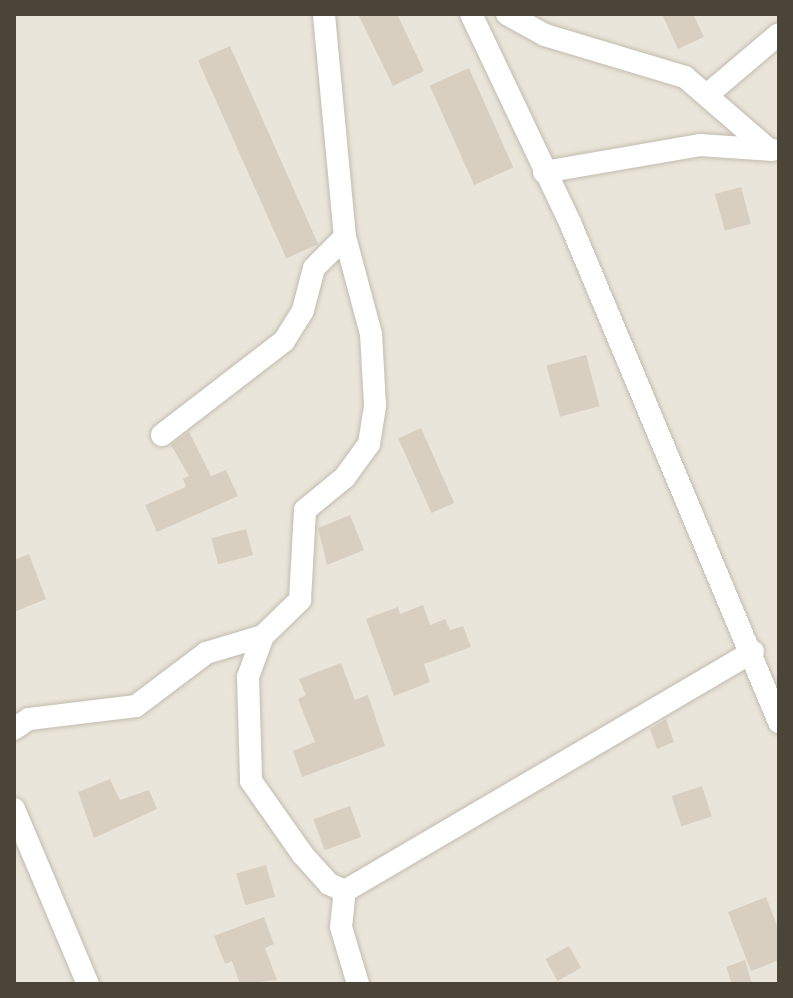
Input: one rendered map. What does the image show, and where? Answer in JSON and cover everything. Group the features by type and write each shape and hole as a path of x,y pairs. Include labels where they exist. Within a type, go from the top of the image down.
{"street":[{"path":"324,14 345,237 376,362 369,444 345,477 305,510 300,600 263,636 248,677 251,781 303,855 329,884 345,891"},
{"path":"471,14 544,172 753,652 779,722"},
{"path":"507,14 545,35 685,77 774,150"},
{"path":"707,95 779,34"},
{"path":"544,172 700,145 774,150"},
{"path":"162,435 284,341 303,310 314,268 345,237"},
{"path":"14,729 29,719 136,706 206,653 263,636"},
{"path":"345,891 753,652"},
{"path":"14,809 88,984"},
{"path":"345,891 341,927 358,984"}],"shaded area":[{"path":"14,14 779,14 779,984 14,984"}],"building":[{"path":"358,14 397,14 424,71 393,86"},
{"path":"662,14 693,14 704,37 678,49"},
{"path":"230,46 318,244 286,258 198,60"},
{"path":"469,68 513,168 474,185 430,85"},
{"path":"741,187 751,224 725,231 715,194"},
{"path":"586,355 600,406 560,417 546,366"},
{"path":"421,428 454,503 432,513 398,438"},
{"path":"189,432 211,476 226,470 238,496 157,532 145,505 186,487 183,479 189,476 171,445"},
{"path":"350,515 364,550 327,565 318,528"},
{"path":"246,529 253,555 218,564 211,538"},
{"path":"29,554 46,599 14,612 14,560"},
{"path":"423,605 430,625 445,619 450,630 463,626 471,647 424,664 430,682 394,696 366,619 398,607 400,614"},
{"path":"341,663 355,700 368,695 385,746 302,777 293,751 315,742 298,699 306,695 299,679"},
{"path":"666,719 674,742 657,749 650,729"},
{"path":"110,779 120,800 149,790 157,809 94,838 78,792"},
{"path":"702,786 712,816 681,826 672,796"},
{"path":"350,806 361,837 325,850 313,819"},
{"path":"266,865 275,897 245,905 236,874"},
{"path":"766,897 779,930 779,960 751,971 728,912"},
{"path":"264,917 274,944 265,948 277,980 240,984 232,961 225,964 214,936"},
{"path":"569,946 581,968 558,981 545,959"},
{"path":"745,960 752,984 732,984 726,967"}]}
